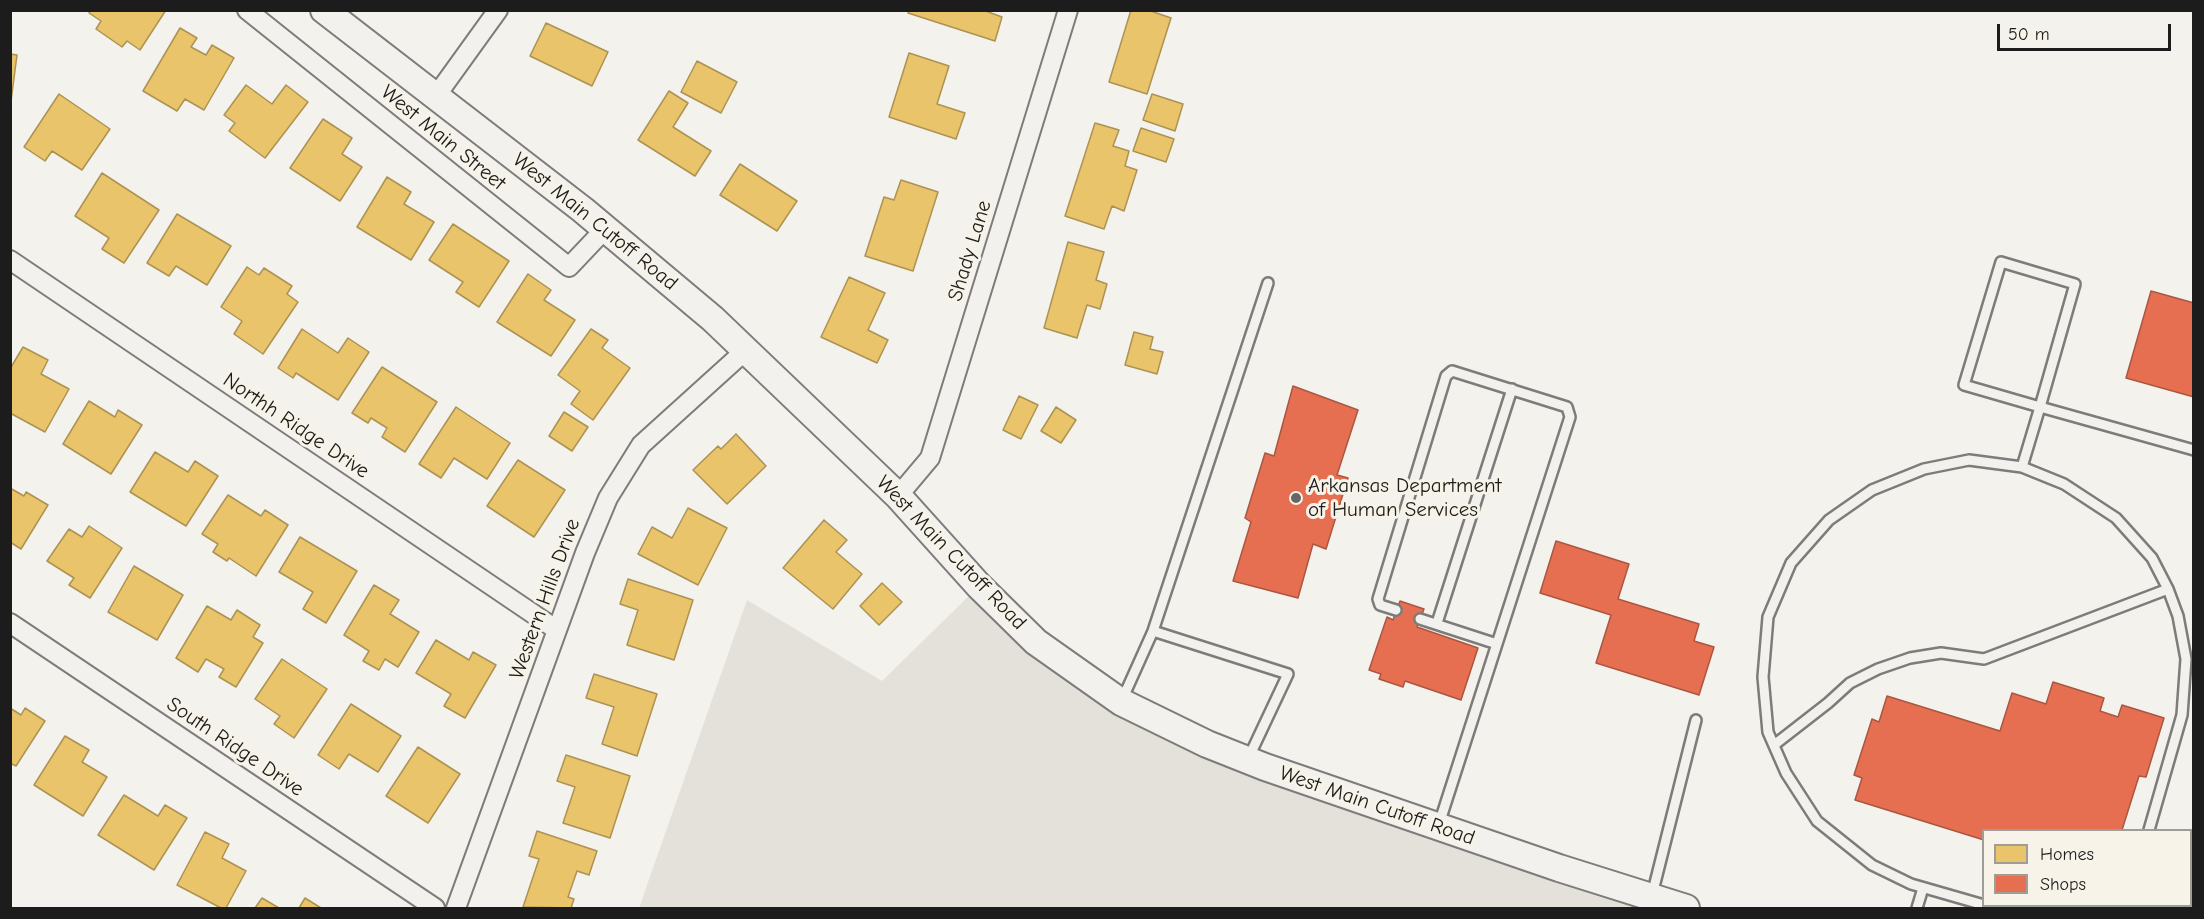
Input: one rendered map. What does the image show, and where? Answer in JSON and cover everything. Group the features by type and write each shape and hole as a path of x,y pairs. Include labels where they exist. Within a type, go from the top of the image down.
{"main road":[{"name":"West Main Cutoff Road","path":"324,10 670,281 746,350 898,496 979,586 1036,642 1061,662 1121,702 1207,744 1247,760 1438,827 1686,909"}],"street":[{"name":"West Main Street","path":"247,10 569,267 605,229"},
{"path":"436,96 498,10"},
{"name":"Shady Lane","path":"898,496 930,458 1068,10"},
{"name":"Northh Ridge Drive","path":"10,260 557,630"},
{"name":"Western Hills Drive","path":"456,909 557,630 608,498 640,445 746,350"},
{"name":"South Ridge Drive","path":"10,623 435,909"}],"lane":[{"path":"2022,467 2040,407 2075,284 2001,262 1964,385 2040,407 2193,450"},
{"path":"1121,702 1153,631 1268,283"},
{"path":"1396,610 1380,605 1378,599 1446,376 1452,371 1567,407 1570,417 1438,827"},
{"path":"1437,623 1512,389"},
{"path":"1982,904 1911,884 1872,865 1817,821 1786,773 1768,732 1763,677 1768,617 1791,563 1829,520 1872,490 1924,469 1969,460 2022,467 2064,484 2116,518 2152,558 2168,589 2178,616 2186,659 2182,715 2150,829"},
{"path":"1774,745 1850,683 1878,669 1910,658 1941,653 1984,659 2168,589"},
{"path":"1420,619 1497,644"},
{"path":"1153,631 1288,674 1247,760"},
{"path":"1651,897 1696,720"},
{"path":"1917,909 1923,888"}],"shaded area":[{"path":"979,586 1121,702 1686,908 639,908 747,600 882,681"}],"building: Homes":[{"path":"91,10 166,10 140,50 127,41 122,47 96,29 101,21 89,13"},
{"path":"908,10 983,10 1002,17 995,41 908,13"},
{"path":"1131,10 1148,10 1171,18 1147,94 1109,82"},
{"path":"546,23 608,52 592,86 530,56"},
{"path":"180,28 197,38 191,47 206,55 212,45 234,58 204,110 185,99 177,111 143,91"},
{"path":"909,53 949,66 937,104 965,113 956,139 889,117"},
{"path":"10,54 17,55 10,109"},
{"path":"697,61 737,82 721,113 681,92"},
{"path":"246,85 272,104 286,85 308,102 265,158 229,131 235,123 224,115"},
{"path":"669,91 688,103 673,127 711,151 695,176 638,140"},
{"path":"59,94 110,129 82,170 52,151 45,161 24,147"},
{"path":"1152,94 1183,104 1175,131 1143,120"},
{"path":"323,119 352,138 342,154 362,167 340,201 290,168"},
{"path":"1095,123 1119,130 1113,146 1129,151 1125,166 1137,170 1124,211 1112,206 1104,229 1065,216"},
{"path":"1141,128 1174,139 1166,162 1133,151"},
{"path":"740,164 797,201 777,231 720,195"},
{"path":"102,173 159,210 124,263 102,249 109,238 75,216"},
{"path":"387,177 411,192 404,204 434,222 411,260 357,227"},
{"path":"901,180 938,192 913,271 865,256 884,197 894,200"},
{"path":"177,214 231,246 207,285 176,266 169,276 147,263"},
{"path":"453,224 509,261 479,307 456,292 463,282 429,260"},
{"path":"1068,242 1104,252 1096,280 1107,284 1100,309 1087,305 1077,338 1044,328"},
{"path":"247,267 259,275 264,268 292,286 287,294 298,302 263,354 234,334 242,321 221,307"},
{"path":"528,274 551,290 544,300 575,320 551,356 497,322"},
{"path":"849,277 885,293 868,330 888,340 877,363 821,337"},
{"path":"302,329 338,353 348,338 369,352 338,400 296,373 293,378 278,368"},
{"path":"591,329 608,340 602,348 630,368 593,420 571,404 580,391 558,375"},
{"path":"1134,332 1153,337 1150,349 1163,352 1157,374 1125,365"},
{"path":"23,347 48,360 41,374 69,389 45,432 10,413 10,369"},
{"path":"382,367 437,402 405,452 382,437 387,428 371,418 368,423 352,413"},
{"path":"1019,396 1038,405 1021,439 1003,430"},
{"path":"89,401 115,417 118,410 142,425 111,474 63,444"},
{"path":"456,407 510,443 487,479 454,458 441,478 419,464"},
{"path":"1056,407 1076,420 1061,443 1041,431"},
{"path":"564,412 588,427 572,451 549,436"},
{"path":"736,434 766,466 727,504 693,470 718,446 721,449"},
{"path":"155,452 188,472 195,461 218,476 186,526 130,492"},
{"path":"518,460 565,490 534,537 487,506"},
{"path":"10,488 24,496 26,492 48,505 21,549 10,542"},
{"path":"228,495 261,516 265,510 288,525 256,576 229,558 227,561 213,552 218,544 202,534"},
{"path":"688,508 727,528 698,585 638,554 652,527 672,538"},
{"path":"824,520 847,540 836,552 862,574 833,609 783,568"},
{"path":"89,526 122,548 90,598 69,585 74,578 47,561 69,529 82,537"},
{"path":"300,537 357,571 326,623 303,609 313,592 279,572"},
{"path":"134,566 183,595 157,640 108,612"},
{"path":"628,579 693,600 674,660 627,645 638,610 620,604"},
{"path":"882,583 902,602 879,625 860,606"},
{"path":"374,585 399,600 390,614 419,632 398,667 385,659 379,670 363,661 369,651 344,635"},
{"path":"207,606 231,620 237,610 260,625 253,637 263,643 236,687 219,677 224,669 206,659 198,672 176,658"},
{"path":"436,640 469,660 473,652 496,665 465,718 444,706 451,694 416,673"},
{"path":"282,659 327,689 294,738 274,724 280,716 255,699"},
{"path":"594,674 657,694 637,756 602,744 614,707 586,698"},
{"path":"351,704 401,736 378,772 349,754 339,769 318,755"},
{"path":"10,708 21,715 25,708 45,721 16,766 10,763"},
{"path":"65,736 89,750 82,762 107,777 83,816 34,785"},
{"path":"418,747 460,774 428,823 386,796"},
{"path":"566,755 630,776 610,838 563,823 575,787 557,781"},
{"path":"124,795 158,816 165,805 187,818 154,870 98,835"},
{"path":"537,831 597,851 589,875 577,871 568,897 574,899 571,908 523,907 539,859 529,856"},
{"path":"205,832 229,844 222,858 246,871 226,908 221,908 177,885"},
{"path":"262,898 279,908 255,908"},
{"path":"305,898 321,908 299,908"}],"building: Shops":[{"path":"2151,291 2194,303 2194,397 2126,378"},
{"name":"Arkansas Department of Human Services","path":"1293,386 1358,410 1337,475 1348,478 1326,549 1313,544 1298,598 1233,581 1251,522 1245,518 1265,453 1274,456"},
{"path":"1556,541 1629,564 1618,599 1699,624 1694,641 1714,647 1699,695 1596,663 1611,615 1540,593"},
{"path":"1400,601 1424,609 1417,627 1478,648 1461,700 1405,681 1403,687 1379,679 1381,674 1369,670 1387,617 1393,620"},
{"path":"2053,682 2104,698 2100,711 2118,717 2122,705 2164,718 2146,777 2139,776 2122,829 1982,829 1982,839 1855,800 1862,778 1854,775 1872,719 1879,722 1887,696 2000,731 2012,693 2046,704"}],"place":[{"name":"Arkansas Department of Human Services","path":"1296,498"}]}
